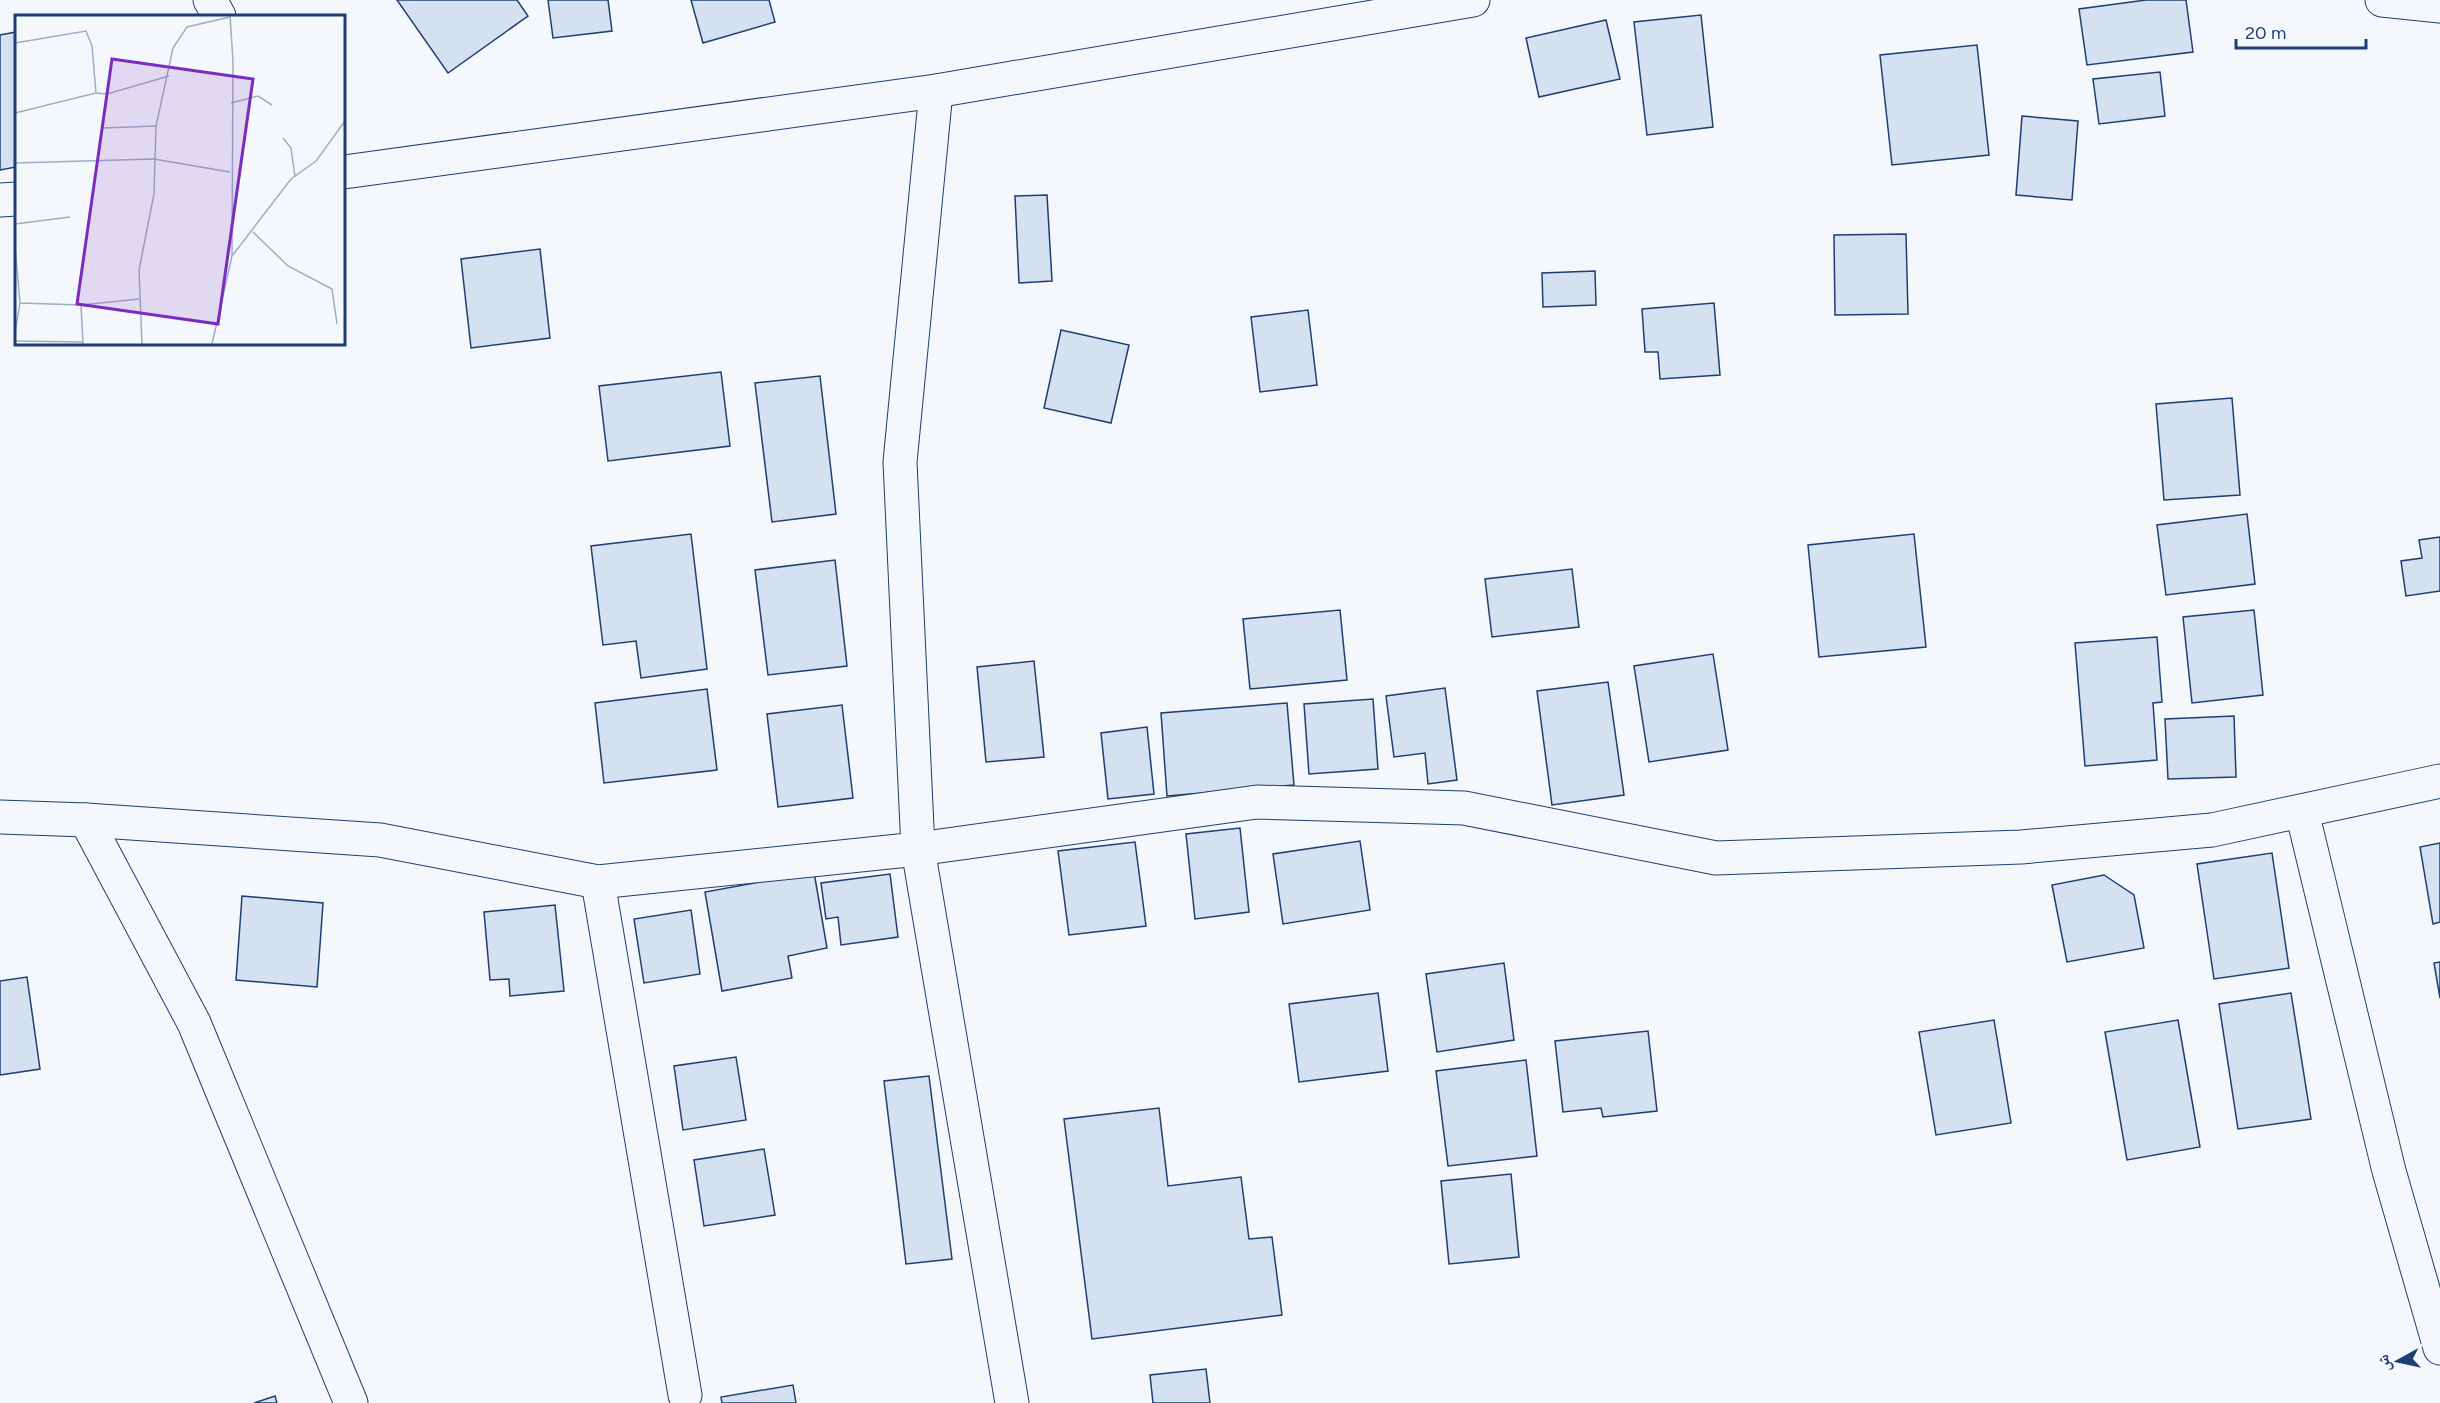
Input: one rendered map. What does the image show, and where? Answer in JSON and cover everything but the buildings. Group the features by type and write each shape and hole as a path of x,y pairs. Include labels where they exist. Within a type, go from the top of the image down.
{"street":[{"path":"210,0 218,15"},
{"path":"345,172 936,91 1473,0"},
{"path":"2382,0 2440,6"},
{"path":"936,91 900,462 918,849 1012,1403"},
{"path":"0,200 15,199"},
{"path":"0,818 86,820 380,840 598,882 918,849 1257,802 1464,808 1716,858 2021,848 2212,830 2440,782"},
{"path":"2302,812 2389,1171 2440,1348"},
{"path":"86,820 194,1023 351,1403"},
{"path":"598,882 685,1395"}]}
